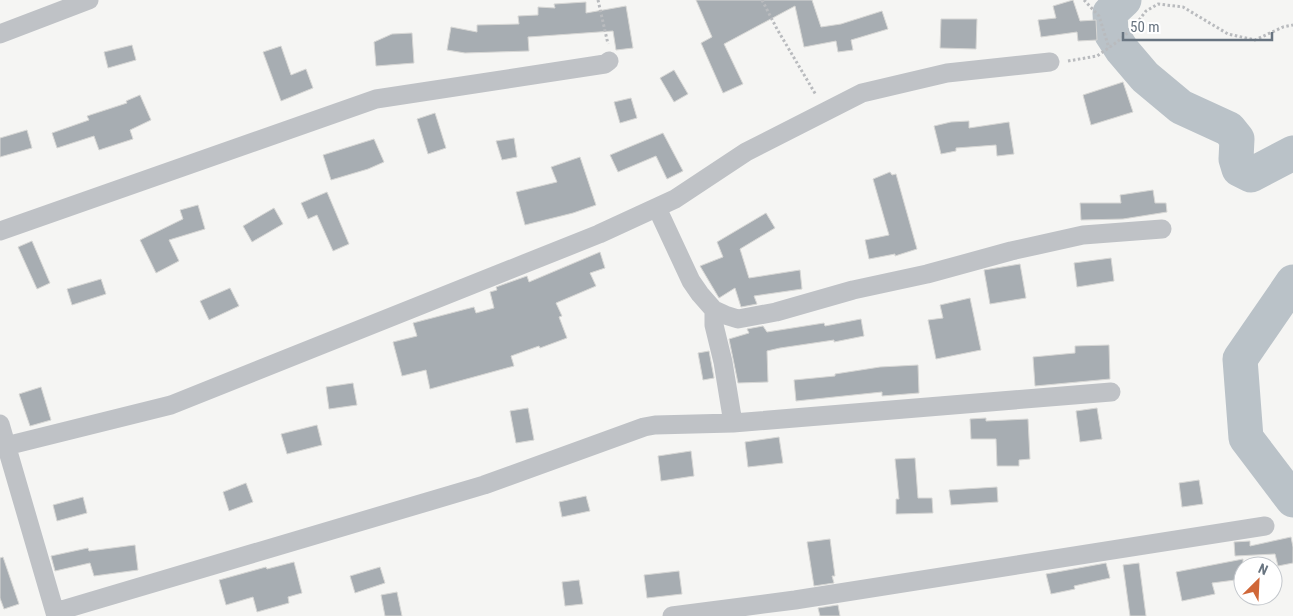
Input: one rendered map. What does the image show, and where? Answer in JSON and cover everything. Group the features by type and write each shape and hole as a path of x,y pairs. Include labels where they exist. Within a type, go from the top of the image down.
{"street":[{"path":"0,34 89,0"},
{"path":"0,231 376,98 605,64 609,61"},
{"path":"6,458 171,405 599,234 676,199 746,152 862,93 948,73 1050,62"},
{"path":"657,208 691,281 700,294 714,310 738,319 776,312 853,290 927,274 1011,251 1083,235 1162,229"},
{"path":"714,310 714,325 723,362 733,423"},
{"path":"0,424 6,458 56,614 484,485 644,427 654,425 733,423 1111,392"},
{"path":"672,616 804,598 1265,526"}],"path":[{"path":"598,0 610,57 609,61"},
{"path":"762,0 807,80 827,111"},
{"path":"1084,0 1099,16 1109,48"},
{"path":"1050,62 1097,56 1133,28 1146,11 1158,4 1183,7 1228,34 1255,40 1283,26 1293,25"}],"building":[{"path":"696,0 812,0 821,27 841,24 882,11 888,29 851,40 853,50 838,52 836,41 804,47 795,6 724,44 743,84 723,93 701,43 712,37"},
{"path":"1073,0 1080,21 1096,20 1097,40 1078,41 1077,32 1041,37 1038,20 1056,18 1053,6"},
{"path":"586,2 586,13 626,6 633,48 616,50 613,31 528,37 529,51 465,53 447,50 451,27 477,32 477,25 519,24 518,16 538,15 538,7 555,8 554,4"},
{"path":"941,19 977,19 976,49 940,48"},
{"path":"412,33 414,63 376,66 374,42 392,34"},
{"path":"132,45 136,60 108,68 104,52"},
{"path":"281,46 291,75 306,69 313,88 281,101 263,52"},
{"path":"674,70 688,94 674,102 660,78"},
{"path":"1123,82 1133,112 1091,125 1083,95"},
{"path":"140,95 151,120 130,130 133,139 99,150 94,136 57,148 52,133 89,120 87,116 127,103 126,101"},
{"path":"631,98 637,118 620,123 614,102"},
{"path":"435,113 446,148 428,154 417,119"},
{"path":"969,121 969,128 1009,122 1014,154 997,156 996,145 956,148 956,151 941,154 934,126 951,122"},
{"path":"27,130 32,148 0,157 0,138"},
{"path":"663,133 683,171 667,179 656,156 618,172 610,155"},
{"path":"514,138 517,157 502,160 496,141"},
{"path":"374,139 384,162 331,180 323,155"},
{"path":"580,157 596,205 525,225 516,192 557,182 551,167"},
{"path":"890,172 892,175 896,174 917,249 895,256 895,254 869,259 865,240 889,235 873,179"},
{"path":"1153,190 1155,203 1166,203 1167,212 1123,219 1081,220 1080,203 1121,203 1120,195"},
{"path":"327,192 349,244 333,251 317,215 308,219 301,203"},
{"path":"198,205 205,229 169,240 179,261 156,273 140,240 183,219 180,210"},
{"path":"274,208 283,224 252,242 243,226"},
{"path":"766,213 775,228 740,249 749,278 800,270 802,289 754,296 757,304 741,307 735,288 719,298 700,266 723,257 717,242"},
{"path":"32,241 50,283 37,289 18,247"},
{"path":"600,252 605,268 590,273 596,286 556,303 562,316 559,317 567,338 511,356 514,366 430,389 426,370 402,376 393,342 417,336 413,323 474,307 476,313 494,308 490,292 497,290 496,287 527,276 529,282"},
{"path":"1111,258 1114,281 1077,287 1074,263"},
{"path":"1020,264 1026,298 990,304 984,270"},
{"path":"101,279 106,294 72,305 67,289"},
{"path":"230,288 239,306 209,320 200,301"},
{"path":"970,298 981,350 936,359 928,320 943,318 940,305"},
{"path":"861,319 864,336 767,351 768,382 738,383 729,339 749,333 747,329 763,326 767,332 824,323 825,326"},
{"path":"1109,345 1110,379 1035,386 1033,357 1075,353 1075,346"},
{"path":"709,351 714,378 703,380 698,353"},
{"path":"918,365 919,393 882,396 882,392 796,401 794,380 835,376 835,374 880,367"},
{"path":"353,383 357,405 329,409 326,387"},
{"path":"41,387 51,420 30,426 19,394"},
{"path":"528,408 534,440 516,443 510,411"},
{"path":"1097,408 1102,439 1080,442 1076,411"},
{"path":"986,418 986,421 1028,419 1030,459 1019,460 1019,466 997,466 996,439 971,439 970,419"},
{"path":"317,425 322,445 287,454 281,434"},
{"path":"779,437 783,463 748,467 745,442"},
{"path":"691,451 694,476 661,481 658,456"},
{"path":"915,458 918,498 932,498 933,513 896,514 896,499 899,499 895,459"},
{"path":"1199,480 1203,504 1182,507 1179,483"},
{"path":"246,483 253,502 229,511 223,492"},
{"path":"997,487 998,502 951,505 949,490"},
{"path":"586,496 590,511 562,517 559,502"},
{"path":"83,497 87,513 57,521 53,505"},
{"path":"1291,537 1293,563 1283,565 1283,556 1276,556 1275,554 1235,556 1234,542 1250,541 1250,546"},
{"path":"830,539 835,576 832,576 834,583 814,586 807,542"},
{"path":"135,545 138,570 94,576 90,563 55,571 51,556 88,548 89,551"},
{"path":"3,557 19,604 4,609 0,598 0,558"},
{"path":"1233,561 1233,580 1212,583 1215,594 1182,601 1176,572"},
{"path":"294,562 302,593 288,597 289,603 257,612 253,597 226,605 219,580 266,567 267,569"},
{"path":"1106,563 1110,578 1074,586 1075,589 1051,594 1046,574"},
{"path":"1139,563 1146,616 1130,616 1123,565"},
{"path":"380,567 385,583 355,593 350,576"},
{"path":"679,571 682,594 647,598 644,575"},
{"path":"579,580 583,604 565,606 562,582"},
{"path":"397,592 402,616 385,616 381,595"},
{"path":"838,605 840,616 820,616 818,608"}],"waterway":[{"path":"1124,0 1110,13 1111,33 1122,50 1145,77 1181,107 1229,129 1237,139 1236,159 1239,169 1251,175 1293,153"},
{"path":"1293,282 1240,359 1246,438 1293,500"}]}
